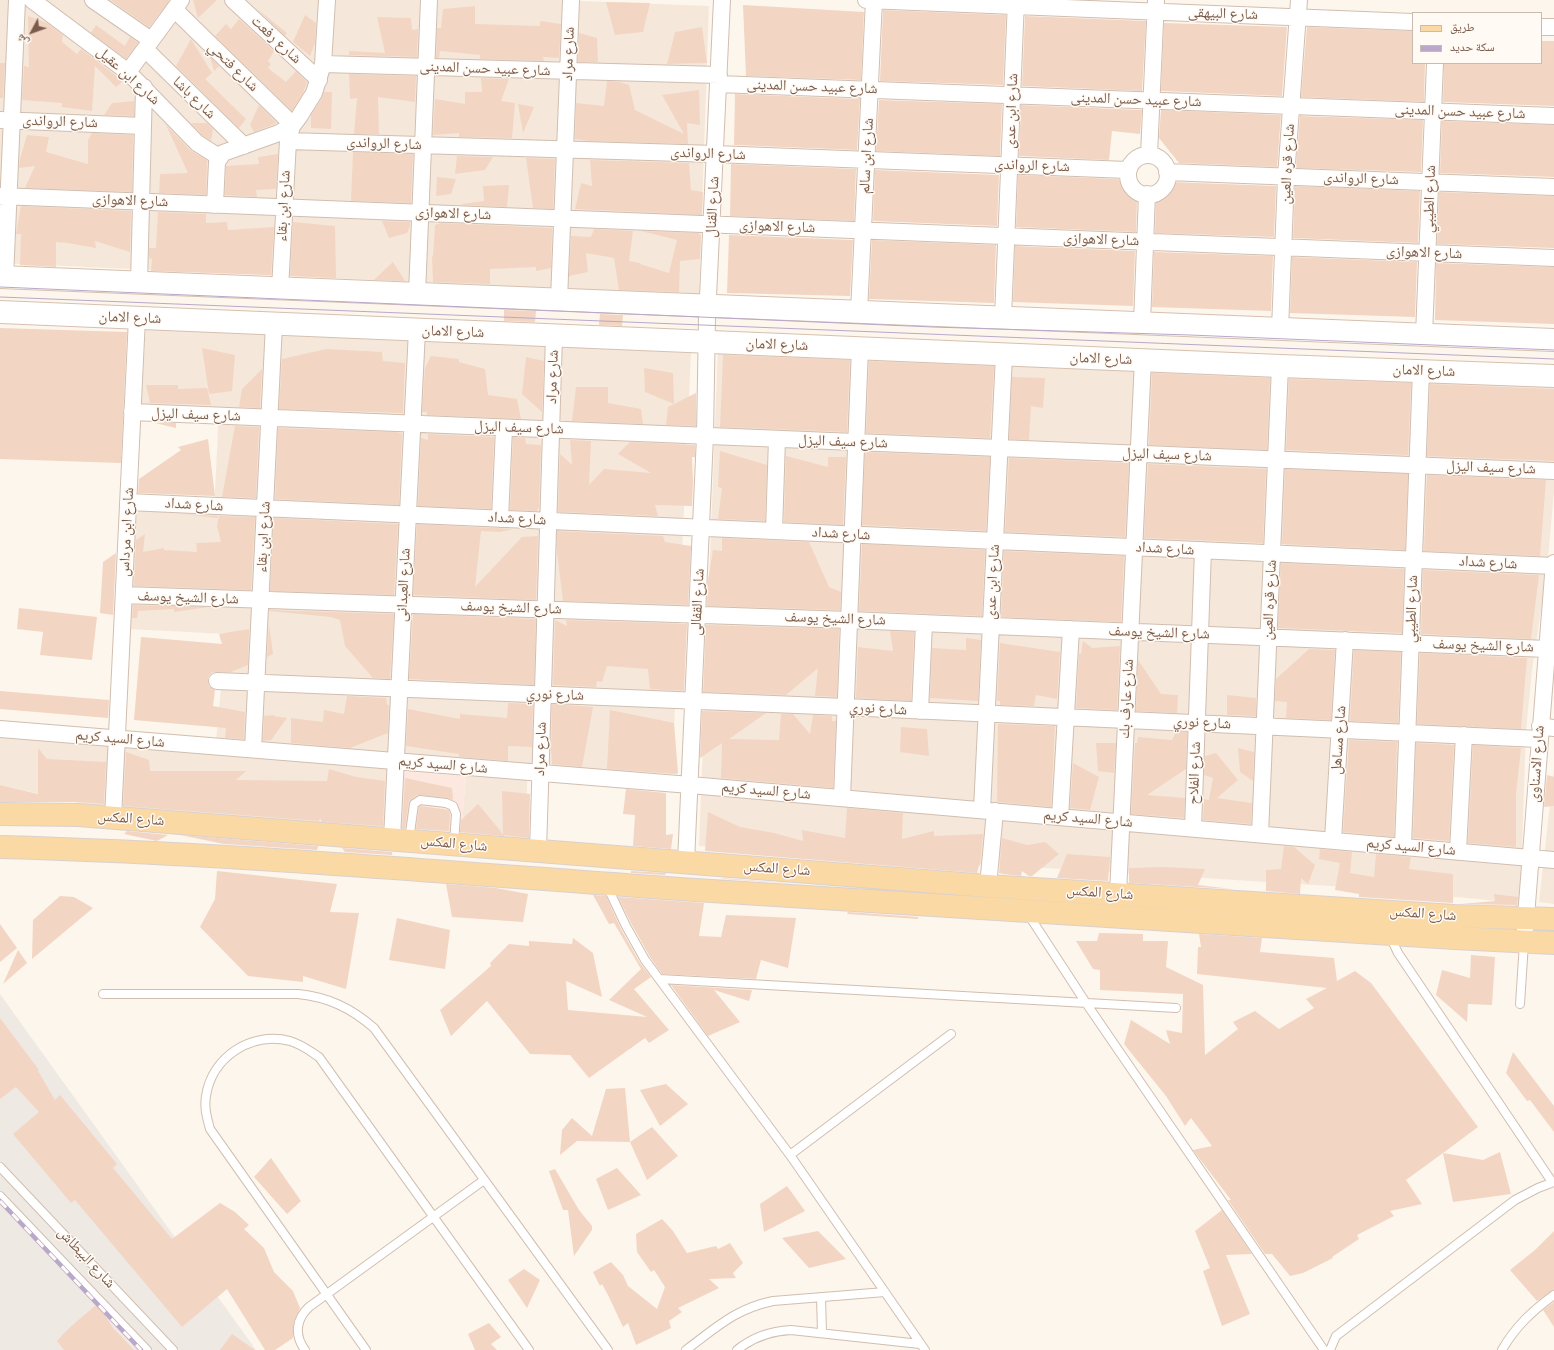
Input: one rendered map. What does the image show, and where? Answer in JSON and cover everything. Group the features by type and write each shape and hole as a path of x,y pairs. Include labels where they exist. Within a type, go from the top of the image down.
{"main road":[{"name":"شارع المكس","path":"1,813 78,815 988,886 1454,916 1554,919"},
{"name":"شارع المكس","path":"0,848 87,850 254,858 606,883 1390,934 1524,941 1552,946"}],"street":[{"path":"17,0 7,55 3,278 1554,340"},
{"name":"شارع ابن عقيل","path":"32,0 128,72 197,143 219,157"},
{"name":"شارع باشا","path":"93,0 148,45 244,146"},
{"name":"شارع رفعت","path":"233,0 319,80"},
{"path":"215,205 217,162 219,157 228,151 279,133 293,125 314,93 323,64 327,0"},
{"path":"417,294 429,0"},
{"name":"شارع مراد","path":"559,300 571,0"},
{"name":"شارع القنال","path":"707,342 722,0"},
{"name":"شارع البيهقى","path":"866,0 1156,6 1298,17 1412,22"},
{"name":"شارع ابن سالم","path":"859,312 874,0"},
{"name":"شارع قره العين","path":"1280,329 1286,177 1299,0"},
{"name":"شارع ابن عدى","path":"1003,318 1016,3"},
{"path":"128,72 177,5"},
{"name":"شارع فتحي","path":"177,5 293,125"},
{"path":"1149,155 1156,6"},
{"path":"1542,26 1554,27"},
{"name":"شارع عبيد حسن المدينى","path":"323,64 568,71 719,79 870,90 1554,116"},
{"name":"شارع الطيبي","path":"1424,335 1435,64"},
{"path":"138,283 144,87"},
{"name":"شارع الرواندى","path":"6,120 143,126"},
{"name":"شارع ابن بقاء","path":"280,289 288,141 293,125"},
{"name":"شارع الرواندى","path":"288,141 715,154 1128,170"},
{"path":"1149,155 1158,158 1164,163 1167,172 1167,179 1164,185 1154,193 1147,194 1139,192 1132,187 1128,179 1128,170 1136,159 1149,155"},
{"name":"شارع الرواندى","path":"1167,172 1554,187"},
{"path":"1142,323 1147,194"},
{"name":"شارع الاهوازى","path":"4,196 1554,258"},
{"name":"شارع الامان","path":"0,312 1004,355 1554,376"},
{"name":"شارع ابن مرداس","path":"113,818 137,318"},
{"name":"شارع ابن بقاء","path":"254,749 274,324"},
{"name":"شارع العبدانى","path":"400,840 396,761 417,330"},
{"name":"شارع مراد","path":"538,851 554,336"},
{"name":"شارع القفالى","path":"686,862 705,436 707,342"},
{"path":"842,798 860,348"},
{"name":"شارع ابن عدى","path":"988,886 989,810 987,714 1004,355"},
{"name":"شارع عارف بك","path":"1118,894 1144,360"},
{"name":"شارع قره العين","path":"1260,834 1280,366"},
{"name":"شارع الطيبي","path":"1403,846 1422,371"},
{"name":"شارع سيف اليزل","path":"132,412 1554,471"},
{"path":"500,518 504,428"},
{"path":"774,531 777,439"},
{"name":"شارع شداد","path":"128,502 1554,566"},
{"name":"شارع الفلاح","path":"1193,828 1203,550"},
{"name":"شارع الاسناوى","path":"1524,941 1544,731 1547,649 1554,563"},
{"name":"شارع الشيخ يوسف","path":"124,596 849,620 1547,649"},
{"path":"920,711 924,623"},
{"path":"1060,816 1071,629"},
{"name":"شارع مساهل","path":"1333,840 1345,640"},
{"name":"شارع نوري","path":"217,681 845,707 1408,733 1464,735 1544,731"},
{"name":"شارع السيد كريم","path":"0,729 540,772 1554,860"},
{"path":"1458,851 1464,735"}],"lane":[{"path":"400,840 414,804 420,800 446,802 453,806 456,814 454,844"},
{"path":"606,883 645,960 790,1155 923,1347"},
{"path":"1025,910 1086,1003 1324,1350"},
{"path":"1330,1350 1336,1336 1515,1200 1553,1182 1398,953 1390,934"},
{"path":"1520,1004 1524,941"},
{"path":"660,979 1176,1008"},
{"path":"103,994 298,994 313,996 343,1006 354,1012 374,1028 608,1350"},
{"path":"790,1155 951,1034"},
{"path":"366,1350 210,1129 206,1113 206,1097 210,1081 218,1066 228,1054 242,1045 258,1040 274,1038 290,1041 305,1047 319,1057 529,1350"},
{"name":"شارع البيطاش","path":"0,1166 173,1350"},
{"path":"305,1350 300,1344 297,1333 300,1318 309,1307 484,1180"},
{"name":"شارع البيطاش","path":"0,1196 147,1350"},
{"path":"686,1350 732,1316 750,1307 773,1300 885,1292"},
{"path":"1502,1350 1518,1326 1554,1295"},
{"path":"821,1297 822,1333"},
{"path":"737,1350 757,1337 778,1331 791,1330 923,1347"}],"shaded area":[{"path":"0,0 554,0 709,6 699,295 0,263"},
{"path":"146,325 691,353 672,774 528,765 525,838 461,833 466,776 404,771 401,828 96,807 0,785 0,734 215,752 226,634 129,629 137,509 214,512 219,410 141,407"},
{"path":"718,346 1554,383 1554,491 1547,571 1532,670 1526,731 1520,907 1498,901 1361,888 699,846"},
{"path":"1554,768 1554,904 1539,902"},
{"path":"404,771 466,776 461,833 401,828"},
{"path":"0,994 256,1350 0,1350"}],"building":[{"path":"110,0 168,0 169,1 149,27"},
{"path":"193,0 217,0 198,18"},
{"path":"606,2 650,3 643,32 615,35"},
{"path":"743,5 864,12 861,80 746,76"},
{"path":"475,6 475,24 540,26 540,21 561,24 559,58 543,57 544,61 480,59 480,55 440,51 439,58 436,58 437,28 441,28 443,9"},
{"path":"256,8 287,33 285,36"},
{"path":"883,10 1006,15 1003,85 880,81"},
{"path":"305,15 316,23 315,43 310,56 293,42"},
{"path":"28,16 47,23 63,35 62,42 77,54 81,49 123,81 116,87 95,66 92,111 62,107 62,103 22,100 24,66 29,67"},
{"path":"1025,16 1146,21 1142,91 1022,86"},
{"path":"377,17 411,18 412,30 418,29 417,57 349,55 349,51 385,53"},
{"path":"239,19 274,51 268,61 271,64 268,68 286,82 296,71 307,82 303,93 292,111 215,36 226,24 231,29"},
{"path":"1164,23 1287,27 1282,96 1161,91"},
{"path":"96,25 125,46 130,37 138,43 126,59 91,33"},
{"path":"702,27 707,63 667,64 675,32"},
{"path":"1307,27 1412,31 1412,64 1425,64 1424,102 1301,97"},
{"path":"579,33 597,38 598,62 578,62"},
{"path":"191,39 212,73 205,79 246,119 239,128 176,66"},
{"path":"1542,41 1554,41 1554,106 1443,102 1444,64 1542,64"},
{"path":"210,57 219,66 214,71"},
{"path":"0,63 5,63 3,98 0,98"},
{"path":"349,74 416,76 415,102 378,97 379,134 354,134 357,98 350,99"},
{"path":"481,78 509,79 501,101 515,103 512,138 459,137 459,133 433,135 435,99 465,104 465,92 482,92"},
{"path":"607,81 620,82 629,85 635,110 684,134 662,95 699,90 700,125 687,123 688,144 589,141 575,139 576,103 604,106"},
{"path":"324,92 332,92 331,129 311,128 311,115 322,98"},
{"path":"735,94 860,99 857,150 734,145"},
{"path":"879,100 1002,104 1000,156 876,151"},
{"path":"134,101 134,116 104,115 112,103"},
{"path":"518,104 534,107 523,133"},
{"path":"259,105 277,123 254,132 250,125"},
{"path":"1021,105 1142,110 1140,134 1112,131 1109,160 1019,156"},
{"path":"1161,110 1281,115 1277,167 1179,163 1159,138"},
{"path":"1300,116 1423,120 1421,172 1296,168"},
{"path":"1442,121 1554,125 1554,177 1440,173"},
{"path":"191,123 207,123 213,129 211,141 203,136"},
{"path":"166,125 190,150 207,160 206,195 159,193 160,174 188,173"},
{"path":"92,133 133,135 132,192 25,188 35,166 19,168 27,135 49,137 46,152 88,164 88,140"},
{"path":"353,152 413,154 411,203 351,201"},
{"path":"278,154 276,189 256,190 257,197 225,195 226,166 259,164 258,157"},
{"path":"457,156 493,157 485,170 455,174"},
{"path":"526,158 555,159 553,209 533,208"},
{"path":"590,160 689,163 691,190 703,192 702,215 575,209 581,183 592,186"},
{"path":"731,164 856,169 854,221 730,216"},
{"path":"875,170 999,175 997,226 873,221"},
{"path":"1018,175 1118,179 1137,199 1136,232 1016,227"},
{"path":"437,177 456,179 451,194 436,196"},
{"path":"1170,182 1276,186 1274,237 1155,233 1156,197 1163,193"},
{"path":"509,185 507,207 462,205 484,201 483,186"},
{"path":"1295,186 1420,191 1418,243 1293,238"},
{"path":"1439,192 1554,196 1554,248 1437,244"},
{"path":"21,206 131,211 130,252 95,241 96,248 56,242 56,267 20,265 21,234 16,234"},
{"path":"158,212 206,214 206,223 227,222 228,230 274,227 271,275 151,271 152,259 149,258 149,248 156,248"},
{"path":"382,221 410,222 410,226 407,233 389,238"},
{"path":"293,222 335,226 336,278 290,276"},
{"path":"441,223 552,228 551,268 536,271 536,267 490,269 490,284 433,282 432,256 435,225"},
{"path":"594,229 633,231 629,261 640,263 669,273 677,240 641,231 698,233 701,235 700,259 680,261 679,292 619,290 614,258 586,253 588,272 569,276 571,236 591,237"},
{"path":"729,235 853,240 850,296 727,293"},
{"path":"872,240 996,245 994,303 869,299"},
{"path":"1015,246 1135,251 1133,306 1013,302"},
{"path":"1154,252 1273,256 1271,311 1152,307"},
{"path":"1292,257 1417,262 1415,317 1290,313"},
{"path":"393,262 405,281 374,280 378,276"},
{"path":"1436,263 1554,267 1554,324 1435,320"},
{"path":"504,310 536,311 535,322 504,321"},
{"path":"600,314 623,315 622,326 599,325"},
{"path":"0,328 127,332 121,463 0,459"},
{"path":"202,348 235,355 232,391 209,394"},
{"path":"326,349 382,352 383,361 405,363 403,413 279,409 282,359"},
{"path":"723,355 850,360 847,432 720,427"},
{"path":"431,356 459,359 459,362 485,369 488,395 517,399 521,419 427,415 427,412 422,412 425,368"},
{"path":"526,357 544,361 542,412 522,394"},
{"path":"869,361 994,366 990,438 866,433"},
{"path":"644,368 673,373 674,404 645,392"},
{"path":"262,369 260,408 239,407 242,389"},
{"path":"1152,373 1270,378 1267,450 1149,445"},
{"path":"1012,377 1045,378 1043,408 1031,406 1029,440 1009,439"},
{"path":"1289,379 1411,383 1408,455 1286,450"},
{"path":"1430,384 1554,389 1554,461 1427,456"},
{"path":"146,385 178,385 178,389 207,388 211,405 150,403"},
{"path":"576,387 608,387 608,403 641,409 643,424 572,421"},
{"path":"696,393 696,426 666,425 668,407"},
{"path":"155,423 176,423 176,428"},
{"path":"235,426 259,427 256,498 222,497"},
{"path":"278,428 396,432 402,434 399,505 275,499"},
{"path":"428,434 494,437 491,509 418,506 421,438 428,440"},
{"path":"513,437 525,438 526,444 541,445 539,507 537,511 510,510"},
{"path":"208,439 215,496 138,493 139,479 181,450 178,447"},
{"path":"570,440 591,441 589,485 604,469 651,473 618,454 630,442 695,445 695,457 692,457 692,506 655,505 658,516 558,512 560,454 572,465"},
{"path":"720,451 767,465 765,521 718,519 722,488 718,487"},
{"path":"865,452 990,457 986,531 862,525"},
{"path":"786,456 828,467 828,457 846,457 843,525 784,522"},
{"path":"1009,458 1129,463 1125,537 1005,532"},
{"path":"1148,464 1266,469 1263,543 1144,538"},
{"path":"1285,469 1408,474 1405,550 1282,544"},
{"path":"1427,475 1546,480 1540,556 1424,551"},
{"path":"181,514 218,516 218,518"},
{"path":"219,516 255,517 251,590 134,586 136,540 145,534 143,552 164,548 164,550 197,552 196,543 221,542 217,526"},
{"path":"274,518 398,524 394,595 270,591"},
{"path":"417,524 513,529 500,532 481,531 475,587 522,537 538,536 536,600 413,595"},
{"path":"557,531 663,536 665,542 691,546 688,605 563,601 557,552"},
{"path":"722,538 809,542 829,587 841,592 840,610 707,606 708,580 713,550 722,551"},
{"path":"862,544 985,550 982,616 859,611"},
{"path":"1004,551 1124,556 1121,622 1001,617"},
{"path":"116,553 113,615 100,613 103,562"},
{"path":"1281,563 1404,569 1402,633 1278,628"},
{"path":"1423,570 1539,575 1531,639 1421,634"},
{"path":"133,605 209,607 174,612 174,609 138,611 137,618 132,618"},
{"path":"19,608 97,617 92,660 40,655 43,632 17,629"},
{"path":"269,610 394,614 390,679 373,678 345,646 340,620 331,617"},
{"path":"413,614 536,619 534,685 409,679"},
{"path":"555,620 567,626 566,620 687,624 684,691 650,689 648,669 607,666 602,682 597,681 596,687 553,685"},
{"path":"269,625 273,654 267,657"},
{"path":"706,625 839,629 837,697 815,696 818,668 786,695 703,692"},
{"path":"249,629 248,665 231,672 213,672 209,676 208,681 209,686 215,690 213,706 245,712 244,739 225,738 226,728 134,720 141,637 222,644 219,634"},
{"path":"890,631 914,632 911,701 856,698 858,647 893,651"},
{"path":"966,638 981,640 978,701 930,698 932,648 966,650"},
{"path":"1083,641 1092,648 1120,646 1117,710 1076,708 1079,654 1081,654"},
{"path":"1000,643 1060,652 1057,699 1036,695 1034,706 1000,705 1000,701 997,701"},
{"path":"1309,649 1335,650 1331,720 1286,718 1287,702 1275,701 1276,679"},
{"path":"1354,650 1401,652 1398,723 1350,721"},
{"path":"1420,653 1527,658 1521,729 1417,724"},
{"path":"1138,660 1161,694 1178,695 1177,713 1136,711"},
{"path":"0,691 109,700 108,718 0,709"},
{"path":"1227,695 1256,698 1256,716 1227,715"},
{"path":"347,696 386,698 387,705 389,705 388,733 350,748 291,743 291,718 323,722 324,710 344,714"},
{"path":"508,703 533,704 532,747 508,746 508,761 459,757 459,754 406,746 408,709 460,719 460,714 507,718"},
{"path":"552,704 593,707 582,767 552,764"},
{"path":"610,710 674,723 678,773 607,769"},
{"path":"702,711 766,713 729,739 779,740 781,714 793,714 810,734 813,715 832,716 832,721 836,721 833,788 721,778 722,743 700,758"},
{"path":"274,715 287,718 271,740 263,741 264,716"},
{"path":"998,724 1055,726 1051,807 997,802"},
{"path":"901,727 927,729 929,756 900,752"},
{"path":"1176,732 1187,732 1186,769 1147,795 1185,798 1184,818 1131,814 1135,743 1137,743 1138,737 1172,740"},
{"path":"1349,740 1397,742 1394,837 1343,832"},
{"path":"1096,743 1116,743 1114,773 1098,771"},
{"path":"1416,743 1454,745 1449,841 1413,838"},
{"path":"1473,745 1521,748 1516,794 1516,847 1468,843"},
{"path":"38,748 47,759 106,762 104,804 78,802 0,802 0,785 38,794"},
{"path":"1238,748 1254,752 1253,781 1240,772"},
{"path":"126,752 149,760 150,771 246,771 236,780 327,781 329,769 356,777 385,781 383,826 322,822 320,818 319,821 123,806"},
{"path":"1216,753 1238,780 1217,798 1252,803 1251,824 1203,820 1204,799 1209,800 1213,778 1204,775 1205,756"},
{"path":"1073,763 1099,777 1090,810 1070,808"},
{"path":"1547,775 1554,777 1554,806 1544,807"},
{"path":"405,778 452,788 453,800 417,795 409,801 405,828 402,828"},
{"path":"626,789 666,793 666,835 673,834 671,849 633,846 635,815 623,814"},
{"path":"502,791 530,794 529,838 503,835"},
{"path":"478,804 504,836 460,832 461,820"},
{"path":"419,807 449,810 449,831 416,829"},
{"path":"847,808 903,813 902,839 934,831 934,836 983,834 980,866 979,865 977,873 705,851 708,812 740,827 774,833 803,841 802,830 845,838"},
{"path":"127,831 168,835 157,841 124,834"},
{"path":"180,835 318,846 317,850 224,844"},
{"path":"1002,838 1027,845 1045,842 1059,854 1032,876 1029,876 1022,871 1021,876 999,873"},
{"path":"1284,846 1294,847 1315,865 1308,884 1301,878 1300,894 1266,891 1266,870 1281,869"},
{"path":"342,848 392,852 392,855 345,852"},
{"path":"1320,849 1352,852 1350,873 1374,877 1376,854 1411,857 1409,869 1453,874 1453,903 1359,897 1359,894 1335,890 1340,863 1319,859"},
{"path":"1067,854 1110,857 1108,881 1057,878"},
{"path":"1164,867 1205,869 1198,885 1232,889 1129,883 1129,868"},
{"path":"217,871 337,884 330,912 359,913 346,989 303,976 303,982 248,976 200,927 215,899"},
{"path":"631,871 666,873 665,875 631,873"},
{"path":"721,878 801,884 724,879"},
{"path":"446,884 496,888 528,894 523,922 452,917"},
{"path":"1494,894 1518,897 1517,905 1461,904 1495,901"},
{"path":"593,895 606,896 621,929 640,963 651,977 634,989 669,1030 649,1043 645,1038 589,1078 570,1055 530,1054 487,1001 451,1036 440,1010 491,966 490,963 509,944 529,946 529,941 572,944 573,938 593,953 602,997 566,981 568,1010 647,1017 609,1000 641,969 614,923 609,924"},
{"path":"60,896 74,897 93,908 32,959 33,920"},
{"path":"618,897 704,903 699,936 721,937 726,915 796,918 788,968 761,960 756,979 662,974 650,957"},
{"path":"848,912 918,917 918,919 847,914"},
{"path":"397,918 450,930 445,969 389,960"},
{"path":"0,924 17,948 0,962"},
{"path":"1099,933 1143,934 1143,941 1168,941 1166,967 1203,985 1205,1055 1238,1029 1233,1022 1255,1011 1279,1029 1314,1008 1306,999 1327,988 1197,974 1198,947 1201,947 1199,934 1262,938 1260,952 1334,958 1337,981 1355,971 1371,983 1478,1127 1406,1180 1422,1204 1390,1211 1394,1216 1357,1235 1359,1239 1332,1257 1333,1258 1303,1273 1290,1276 1272,1254 1265,1254 1228,1200 1231,1200 1193,1150 1212,1146 1191,1118 1185,1126 1166,1096 1124,1044 1131,1020 1170,1044 1166,1030 1182,1033 1183,994 1100,990 1100,970 1093,969 1076,941 1097,941"},
{"path":"18,950 27,963 3,984"},
{"path":"1471,955 1495,957 1492,1005 1468,1004 1467,1022 1436,995 1442,970 1470,978"},
{"path":"671,985 752,990 749,1001 714,990 740,1022 708,1036"},
{"path":"0,1018 39,1070 38,1071 55,1100 60,1095 117,1164 113,1168 172,1239 220,1203 235,1212 249,1225 244,1229 264,1248 274,1272 293,1291 300,1308 294,1321 293,1338 275,1350 265,1350 227,1289 182,1327 75,1200 71,1203 13,1134 39,1112 16,1087 0,1099"},
{"path":"1513,1052 1554,1106 1554,1132 1530,1100 1527,1101 1506,1073"},
{"path":"666,1084 688,1104 660,1126 640,1090"},
{"path":"625,1088 630,1142 577,1141 560,1155 562,1130 572,1118 592,1136 606,1089"},
{"path":"652,1127 678,1156 647,1180 630,1142"},
{"path":"1500,1152 1511,1194 1453,1202 1443,1153 1483,1160"},
{"path":"271,1158 301,1201 287,1214 254,1177"},
{"path":"617,1168 641,1195 608,1210 596,1179"},
{"path":"555,1169 579,1210 592,1226 592,1230 574,1256 568,1210 563,1210 549,1171"},
{"path":"787,1186 805,1211 764,1232 760,1204"},
{"path":"1222,1210 1252,1254 1226,1255 1250,1314 1222,1326 1203,1271 1210,1268 1195,1231"},
{"path":"662,1219 673,1231 687,1253 716,1246 718,1249 730,1243 743,1263 733,1273 736,1278 709,1279 719,1288 678,1308 682,1312 669,1321 671,1328 636,1345 628,1323 623,1327 602,1284 600,1286 593,1272 611,1262 623,1275 628,1286 657,1309 665,1287 654,1270 651,1272 637,1252 636,1234"},
{"path":"818,1231 846,1259 809,1268 782,1238"},
{"path":"1554,1231 1554,1290 1537,1301 1510,1270 1535,1250"},
{"path":"524,1269 540,1280 527,1308 508,1280"},
{"path":"1554,1302 1554,1327 1543,1310"},
{"path":"96,1305 103,1312 113,1328 134,1350 64,1350 57,1341 67,1330"},
{"path":"489,1323 501,1337 491,1344 497,1350 475,1350 468,1334"},
{"path":"232,1334 255,1350 220,1350"}],"tram line":[{"path":"0,287 933,327 1190,335 1554,350"},
{"path":"0,297 1554,359"}],"railway":[{"path":"0,1201 141,1350"}]}
